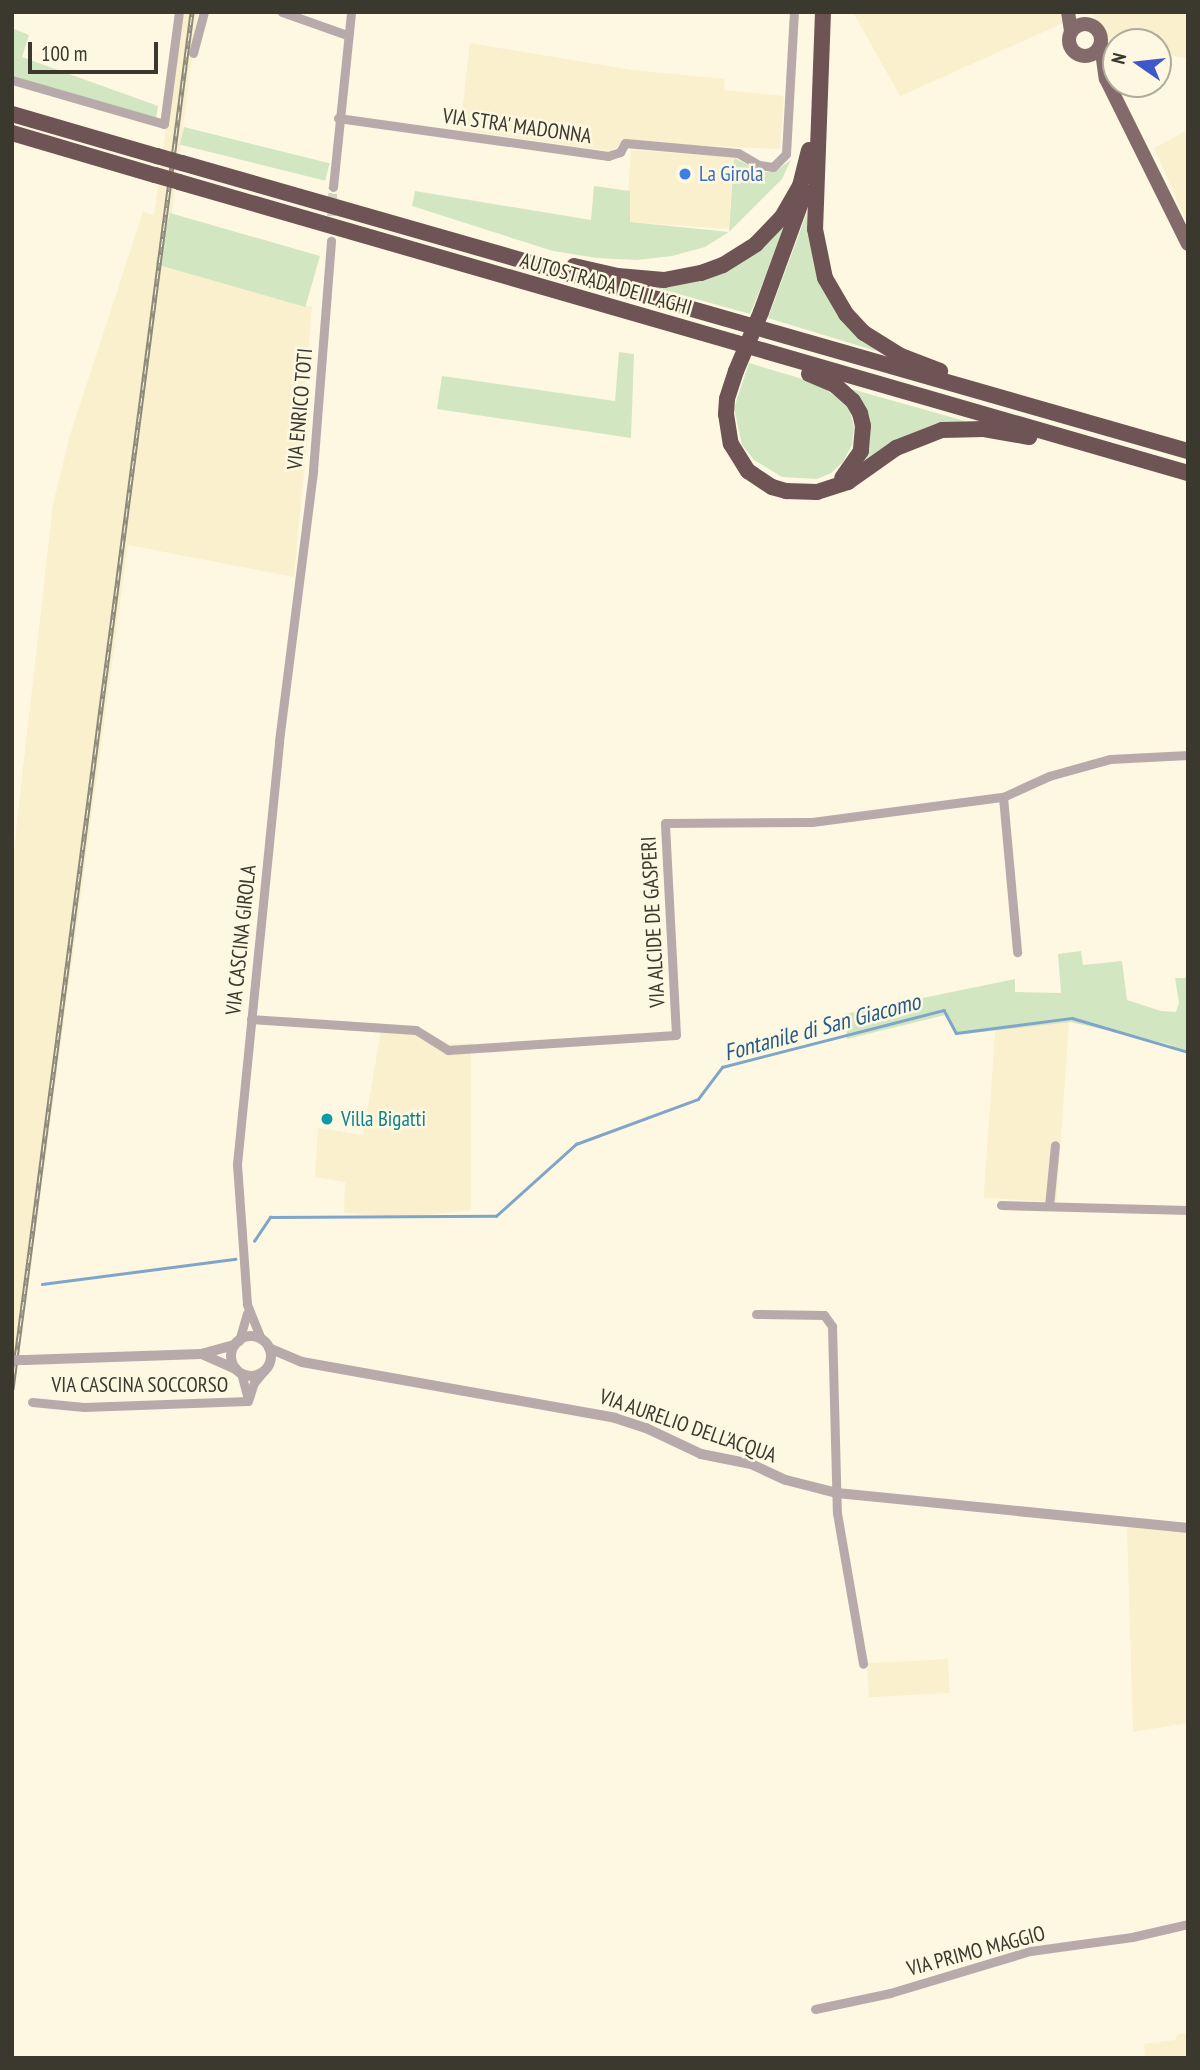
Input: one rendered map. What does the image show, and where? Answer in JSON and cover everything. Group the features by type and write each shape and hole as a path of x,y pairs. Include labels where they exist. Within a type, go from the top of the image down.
{"highway":[{"path":"814,12 815,229 825,278 846,314 864,333 890,351 928,368 967,380 1010,401"},
{"path":"823,12 813,150 805,193 727,399 727,429 731,444 748,471 772,487 786,491 817,492 848,482 909,441 960,428 1001,432 1062,447 1120,454"},
{"name":"AUTOSTRADA DEI LAGHI","path":"12,114 1188,451"},
{"name":"AUTOSTRADA DEI LAGHI","path":"12,133 1188,473"},
{"path":"497,254 538,257 641,278 664,280 701,273 744,253 768,233 790,205 813,150"},
{"path":"732,342 769,360 821,378 835,385 853,401 863,426 861,451 851,470 828,489"}],"main road":[{"path":"1068,12 1070,47 1102,75"},
{"path":"1081,12 1101,34 1102,64"},
{"path":"1071,32 1078,25 1090,24"},
{"path":"1083,57 1094,54 1101,45"},
{"path":"1116,98 1188,244"}],"street":[{"path":"12,80 164,124 179,12"},
{"path":"193,53 205,12"},
{"path":"282,12 347,35"},
{"path":"333,187 351,12"},
{"name":"VIA STRA' MADONNA","path":"338,118 608,156 620,152 625,143 738,153 759,165 773,167 786,153 793,12"},
{"name":"VIA ENRICO TOTI","path":"300,580 314,459 331,241"},
{"name":"VIA CASCINA GIROLA","path":"237,1343 245,1327 247,1304 237,1164 279,741 300,580"},
{"name":"VIA ALCIDE DE GASPERI","path":"251,1019 416,1030 448,1050 676,1035 665,823 812,822 1003,797 1049,776 1110,760 1188,755"},
{"path":"1003,797 1017,952"},
{"path":"1049,1206 1055,1145"},
{"path":"1001,1205 1188,1210"},
{"name":"VIA CASCINA GIROLA","path":"247,1304 261,1339"},
{"path":"756,1314 819,1314 829,1319 839,1534 863,1664"},
{"path":"12,1360 201,1354 250,1337 261,1339 269,1349 265,1370 252,1376 201,1354"},
{"path":"237,1343 232,1360 239,1371"},
{"name":"VIA AURELIO DELL'ACQUA","path":"269,1349 302,1362"},
{"name":"VIA AURELIO DELL'ACQUA","path":"265,1370 286,1362 302,1362 590,1412 646,1428 701,1454 751,1464 804,1486 837,1493 1188,1528"},
{"name":"VIA CASCINA SOCCORSO","path":"248,1401 254,1383 265,1370"},
{"name":"VIA CASCINA SOCCORSO","path":"239,1371 248,1401"},
{"name":"VIA CASCINA SOCCORSO","path":"32,1402 84,1407 248,1401"},
{"name":"VIA PRIMO MAGGIO","path":"815,2009 890,1993 1030,1951 1132,1937 1188,1924"}],"shaded area":[{"path":"182,12 198,12 165,266 312,307 303,409 310,411 294,577 128,545 12,1407 12,866 53,504 70,435 143,212 154,215"},
{"path":"853,12 1062,12 1066,22 900,96"},
{"path":"1091,12 1188,12 1188,58 1172,56 1172,28 1102,30"},
{"path":"470,43 632,70 725,79 724,90 784,96 780,149 622,142 612,151 460,130"},
{"path":"1188,130 1188,225 1154,148"},
{"path":"631,150 734,157 729,229 626,222"},
{"path":"996,1017 1069,1022 1056,1203 984,1197"},
{"path":"382,1025 417,1028 449,1044 474,1043 471,1049 471,1210 406,1217 344,1213 345,1182 315,1177 318,1128 363,1135"},
{"path":"1127,1527 1188,1533 1188,1723 1133,1732"},
{"path":"948,1659 950,1693 869,1697 867,1663"},
{"path":"1188,2033 1188,2058 1145,2058 1144,2044 1175,2040 1178,2034"}],"green space":[{"path":"12,28 29,35 22,57 158,106 156,119 12,77"},
{"path":"184,127 330,163 325,181 180,144"},
{"path":"734,158 763,172 774,172 791,160 782,179 729,232"},
{"path":"594,186 630,191 630,222 729,232 705,247 672,256 637,260 597,258 553,251 412,206 415,191 591,220"},
{"path":"809,207 813,251 876,351 768,318"},
{"path":"170,213 320,256 305,307 155,264"},
{"path":"790,217 750,314 653,287 685,282"},
{"path":"619,352 634,354 631,438 437,409 442,376 615,401"},
{"path":"749,363 816,383 850,410 854,427 852,445 843,462 831,473 817,479 782,477 754,460 742,445 734,408"},
{"path":"851,389 965,421 860,467 862,459"},
{"path":"1081,951 1083,965 1122,961 1127,1000 1161,1011 1176,1012 1179,1003 1175,978 1188,978 1188,1054 1168,1044 1070,1022 956,1035 945,1015 847,1039 845,1014 1015,979 1015,992 1061,993 1058,954"}],"waterway":[{"name":"Fontanile di San Giacomo","path":"254,1241 270,1217 496,1216 576,1144 698,1099 722,1067 944,1010 956,1033 1072,1018 1188,1052"},
{"name":"Fontanile di San Giacomo","path":"42,1284 235,1259"}],"tunnel":[{"path":"331,229 333,187"}],"railway":[{"path":"12,1389 192,12"}],"place":[{"name":"La Girola","path":"685,174"},
{"name":"Villa Bigatti","path":"327,1119"}]}
